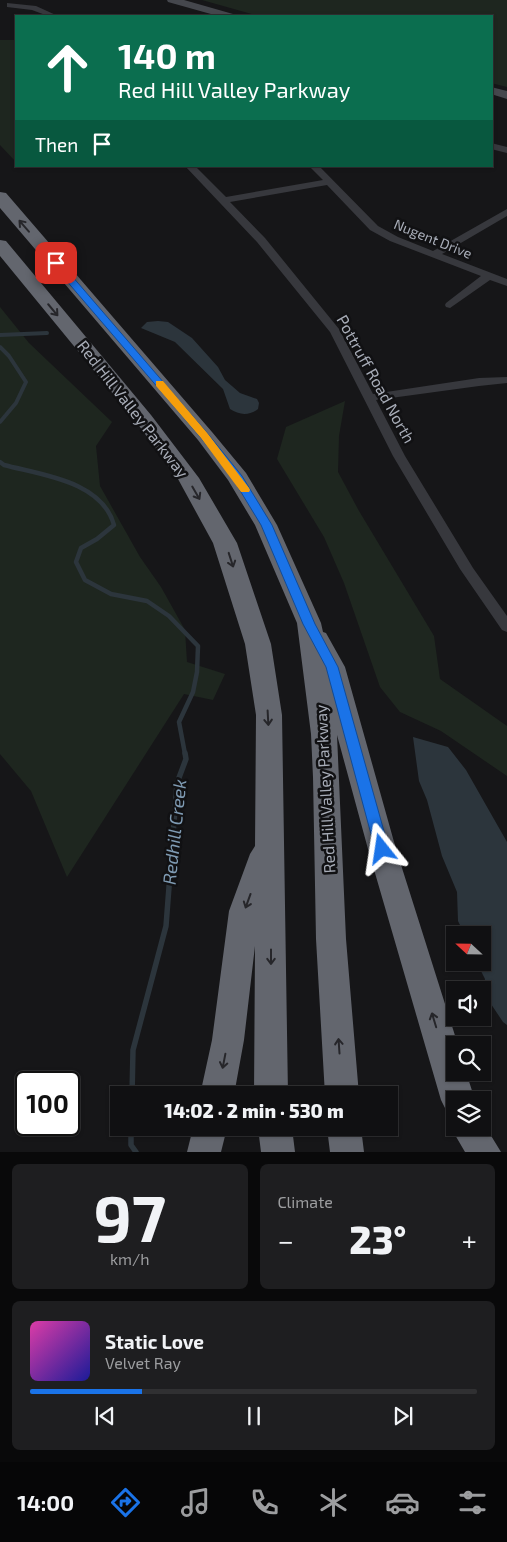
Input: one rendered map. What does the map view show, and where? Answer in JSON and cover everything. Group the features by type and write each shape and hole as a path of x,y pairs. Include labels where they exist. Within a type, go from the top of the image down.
{"highway":[{"name":"Red Hill Valley Parkway","path":"0,197 205,436 238,478 266,525 309,624 324,734 331,938 341,1086"},
{"name":"Red Hill Valley Parkway","path":"0,245 144,419 188,478 225,543 260,653 268,715 271,1086"},
{"path":"309,624 332,667 382,849 455,1091"},
{"path":"219,1086 228,1040 244,911 270,838"},
{"path":"204,1152 208,1136"},
{"path":"276,1136 278,1152"},
{"path":"345,1136 347,1152"},
{"path":"468,1136 471,1152"},
{"path":"473,1136 484,1152"}],"main road":[{"path":"172,0 225,15"},
{"path":"493,90 507,94"}],"street":[{"path":"10,5 33,8 51,15"},
{"path":"493,146 507,150"},
{"name":"Pottruff Road North","path":"191,167 261,240 335,331 399,456 467,569 507,627"},
{"name":"Nugent Drive","path":"315,167 374,228 394,239 507,283"},
{"path":"222,201 330,182"},
{"path":"434,255 507,212"},
{"path":"450,305 488,276"},
{"path":"368,398 507,380"}],"shaded area":[{"path":"202,0 507,0 507,87 493,84 493,15 255,15"},
{"path":"0,40 15,40 15,161 0,145"},
{"path":"0,307 29,343 112,422 96,446 100,486 140,557 161,587 185,630 187,662 225,674 213,700 184,694 67,877 31,791 0,754"},
{"path":"147,322 168,322 192,338 218,367 225,380 240,393 257,399 259,403 258,409 244,414 230,409 223,389 175,342 141,328"},
{"path":"345,401 339,436 338,472 359,511 434,636 440,679 507,726 507,776 441,731 400,712 380,687 344,583 324,537 277,459 286,427"},
{"path":"413,737 448,747 466,770 507,842 507,1025 491,1004 491,981 485,981 481,971 491,971 491,926 460,926 458,921 457,892 442,856 427,800 419,781"}],"waterway":[{"path":"0,335 47,333"},
{"name":"Redhill Creek","path":"0,347 9,356 26,382 16,403 0,422"},
{"name":"Redhill Creek","path":"0,462 4,465 69,482 97,498 107,510 114,525 97,539 81,548 76,562 85,580 111,594 147,601 169,616 198,646 197,672 193,692 179,722 185,754"},
{"name":"Redhill Creek","path":"132,1086 133,1050 166,926 177,783 186,759 185,753"},
{"name":"Redhill Creek","path":"131,1136 131,1145 136,1152"}],"slow traffic":[{"path":"160,383 205,436 238,478 245,490"}],"route":[{"path":"56,263 205,436 238,478 266,525 309,624 332,667 382,849"}]}
